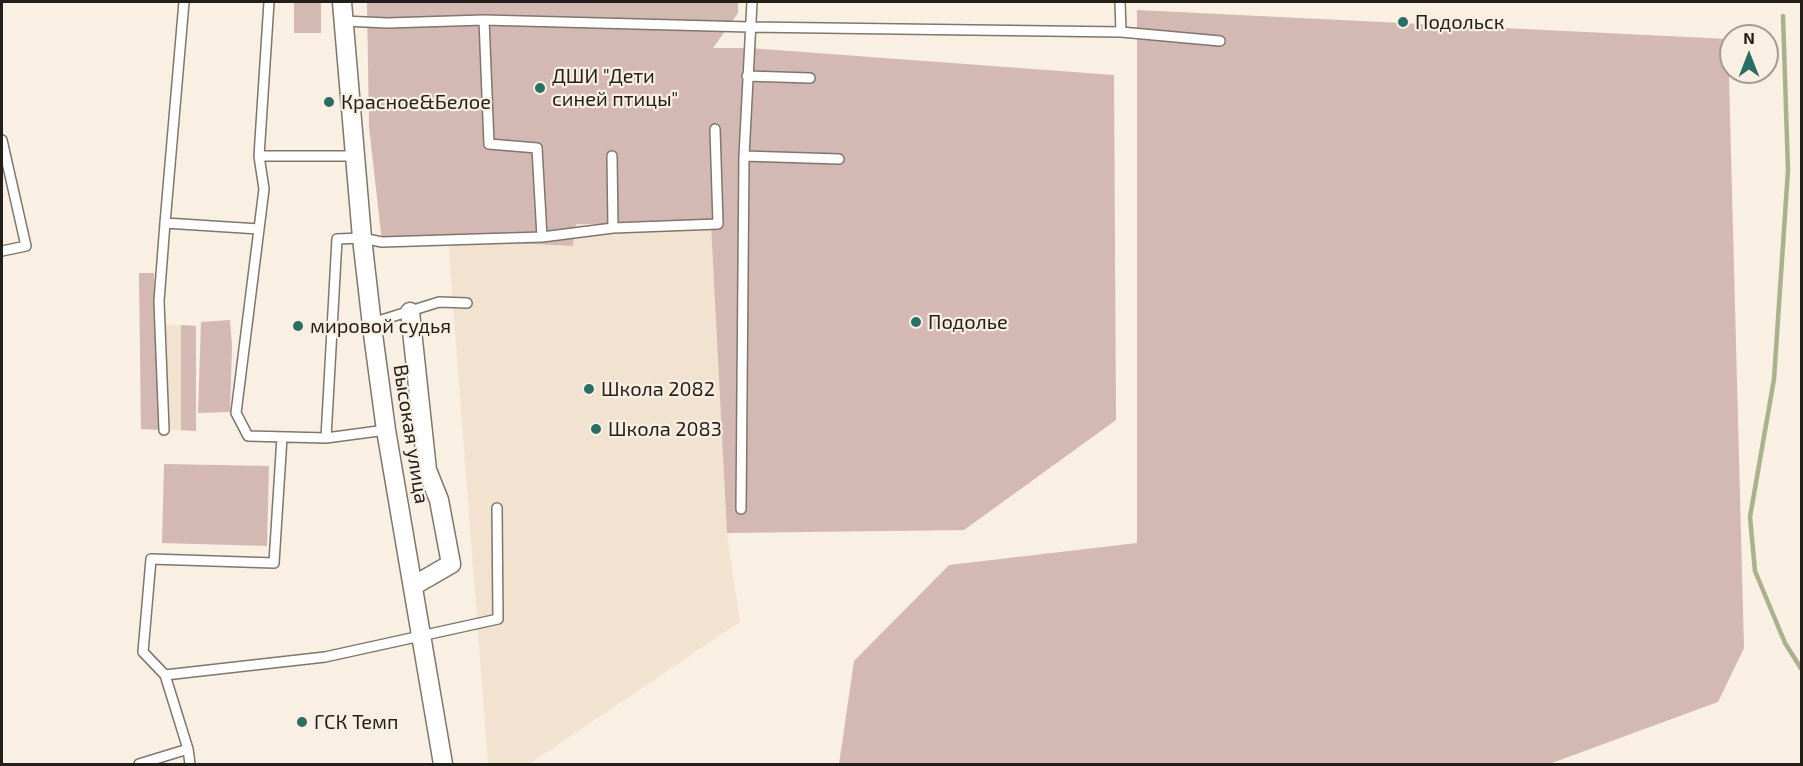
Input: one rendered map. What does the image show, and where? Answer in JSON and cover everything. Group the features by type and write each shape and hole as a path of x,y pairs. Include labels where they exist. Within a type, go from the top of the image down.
{"street":[{"name":"Высокая улица","path":"342,2 362,238 386,430 443,765"},
{"path":"410,312 427,470 439,500 451,564 412,586"}],"lane":[{"path":"164,430 159,301 184,2"},
{"path":"269,2 259,156 264,189 236,413 248,436 326,438 386,430"},
{"path":"741,509 744,156 752,2"},
{"path":"1120,2 1121,32"},
{"path":"484,20 489,144 537,148 542,237"},
{"path":"343,21 388,23 484,20 750,27 1121,32 1220,41"},
{"path":"747,76 810,78"},
{"path":"326,438 337,238 362,238 382,242 542,237 613,228 718,224 715,129"},
{"path":"2,140 26,246 2,252"},
{"path":"259,156 355,156"},
{"path":"612,156 613,228"},
{"path":"744,156 839,159"},
{"path":"165,223 259,229"},
{"path":"372,323 439,302 467,303"},
{"path":"189,765 188,749 165,675 144,652 151,559 274,563 282,437"},
{"path":"165,675 325,657 421,634 498,619 497,508"},
{"path":"139,765 188,749"}],"shaded area":[{"path":"294,2 321,2 321,33 294,33"},
{"name":"Подолье","path":"367,2 738,2 738,13 713,48 749,48 1114,75 1116,420 964,530 727,533 711,225 576,224 573,246 448,240 382,242 369,127"},
{"path":"1137,10 1719,39 1719,84 1729,84 1744,648 1718,702 1549,764 839,764 854,661 949,565 1137,543"},
{"name":"Школа 2082","path":"576,224 711,224 727,533 740,622 529,764 488,764 448,240 573,246"},
{"path":"139,273 154,273 156,324 196,326 196,431 141,429"},
{"path":"139,273 154,273 161,430 141,429"},
{"path":"230,320 232,346 230,412 198,413 201,322"},
{"path":"181,325 196,326 196,431 181,430"},
{"path":"164,464 269,466 267,546 162,543"}],"waterway":[{"path":"1783,16 1788,170 1774,379 1750,517 1755,571 1785,643 1802,670"}],"place":[{"name":"Подольск","path":"1403,22"},
{"name":"ДШИ \"Дети синей птицы\"","path":"540,88"},
{"name":"Красное&Белое","path":"329,102"},
{"name":"Подолье","path":"916,322"},
{"name":"мировой судья","path":"298,326"},
{"name":"Школа 2082","path":"589,389"},
{"name":"Школа 2083","path":"596,429"},
{"name":"ГСК Темп","path":"302,722"}]}
